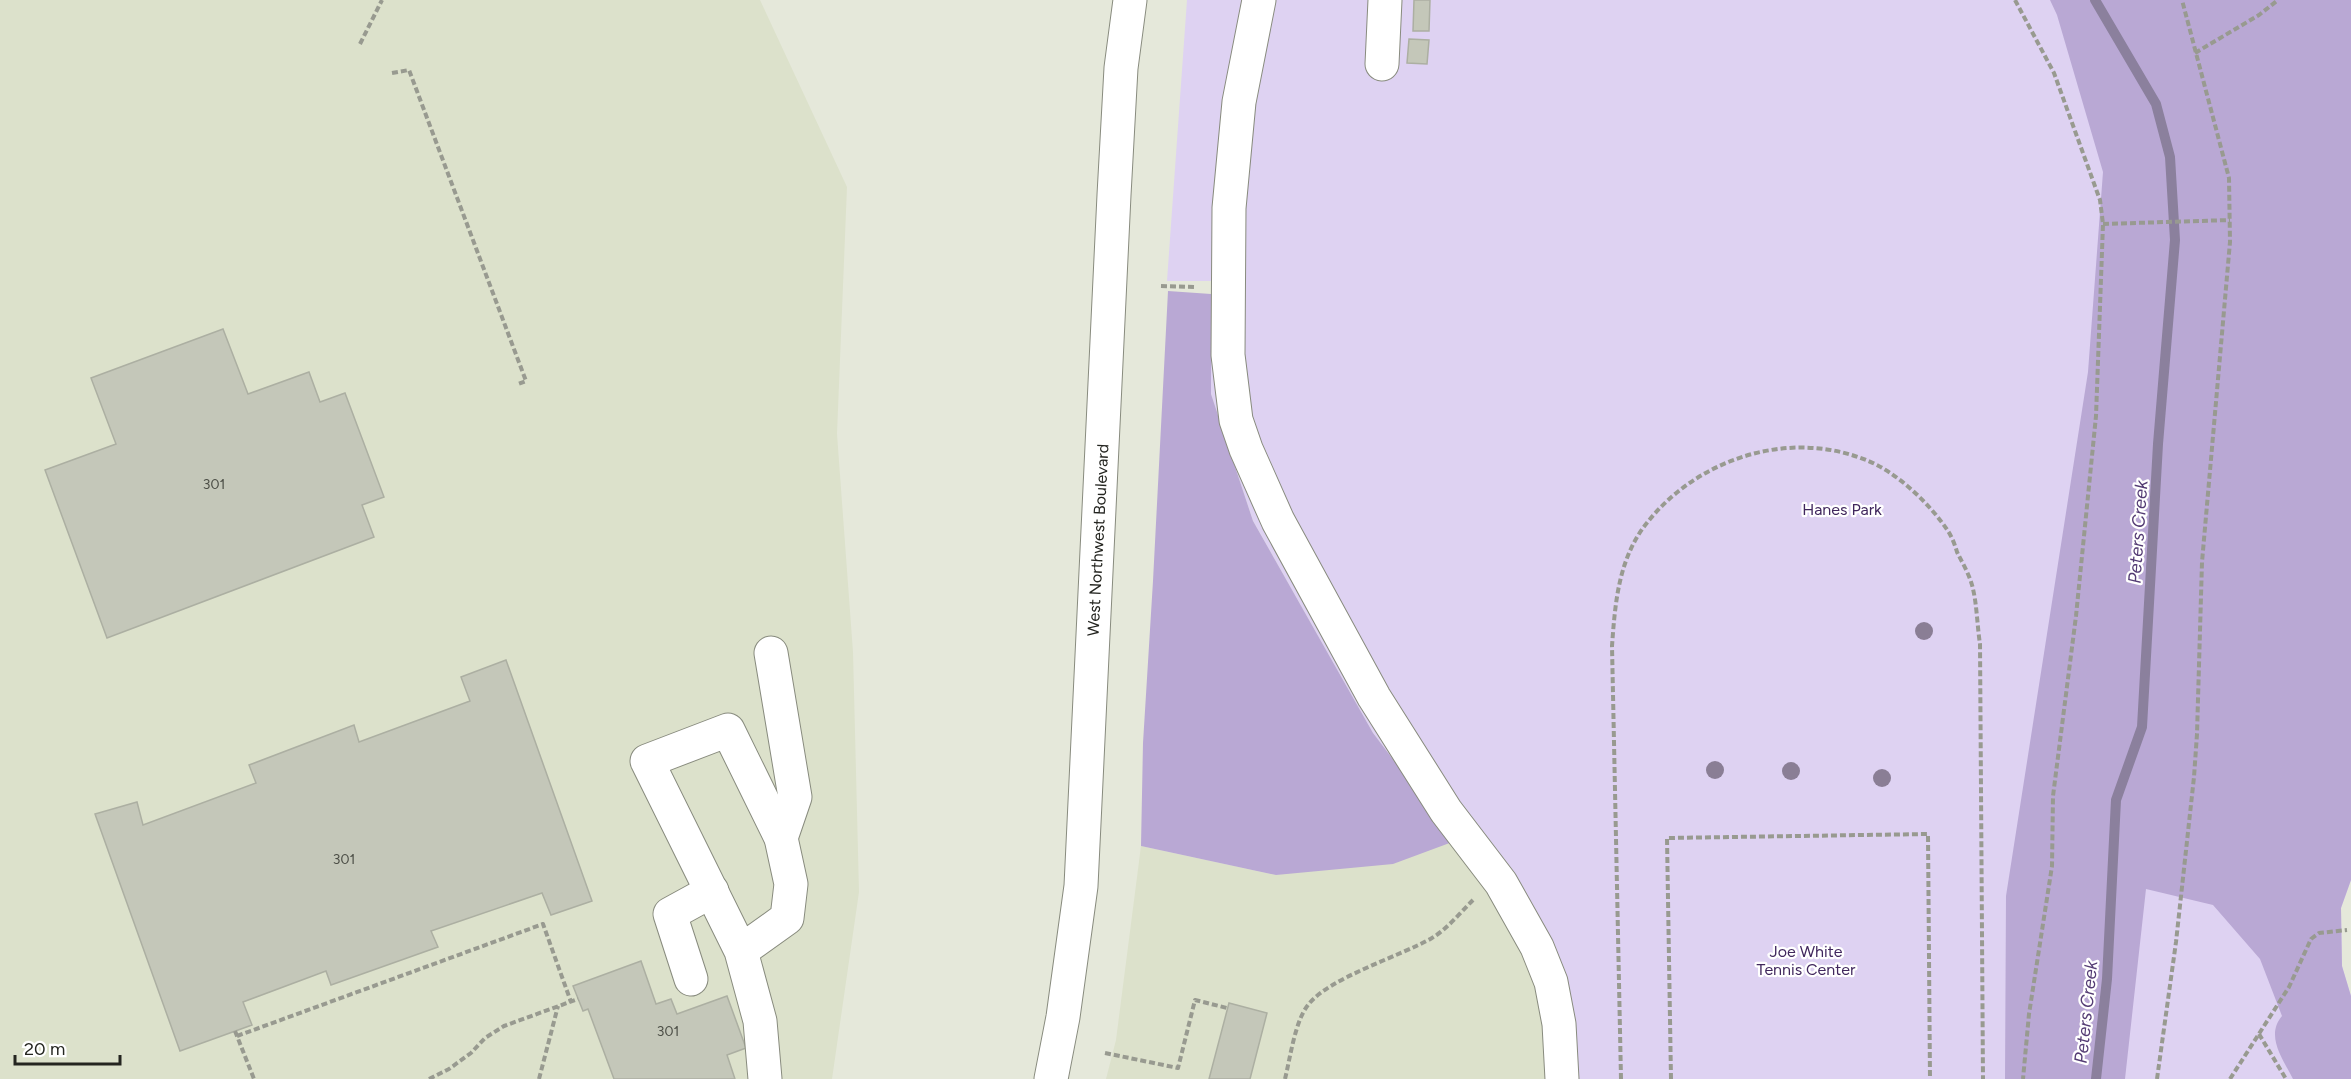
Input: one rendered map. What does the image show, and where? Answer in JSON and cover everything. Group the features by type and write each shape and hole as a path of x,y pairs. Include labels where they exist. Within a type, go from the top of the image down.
{"main road":[{"name":"West Northwest Boulevard","path":"1051,1079 1063,1017 1081,886 1116,172 1122,68 1130,0"},
{"path":"1259,0 1239,102 1229,208 1228,355 1236,420 1258,478 1278,521 1374,697 1435,795 1497,877 1537,947 1551,982 1559,1024 1562,1079"},
{"path":"1382,64 1385,0"},
{"path":"771,653 795,797 781,838"},
{"path":"741,951 787,918 791,884 781,838 728,730 647,761 741,951 760,1021 765,1079"},
{"path":"691,979 670,914 712,891"}],"path":[{"path":"360,44 382,0"},
{"path":"2015,0 2058,82 2100,200 2103,224 2096,416 2076,616 2053,796 2052,866 2029,1014 2023,1079"},
{"path":"2157,1079 2176,942 2194,777 2202,562 2230,220 2229,178 2182,0"},
{"path":"2195,53 2259,15 2278,0"},
{"path":"392,73 409,70 526,381 518,384"},
{"path":"2103,224 2230,220"},
{"path":"1621,1079 1612,646 1615,604 1623,566 1642,529 1673,494 1716,466 1767,450 1816,448 1867,460 1910,487 1949,531 1972,585 1980,644 1983,1079"},
{"path":"1671,1079 1667,838 1928,834 1930,1079"},
{"path":"1285,1079 1307,1005 1318,995 1354,975 1435,937 1497,877"},
{"path":"254,1079 236,1033 543,924 571,1002"},
{"path":"2230,1079 2289,987 2311,939 2319,933 2347,930"},
{"path":"429,1079 449,1069 471,1053 485,1038 504,1026 578,999"},
{"path":"1105,1053 1178,1068 1196,1000 1227,1008"},
{"path":"540,1079 558,1006"},
{"path":"2259,1034 2286,1079"}],"shaded area":[{"path":"0,0 760,0 847,187 837,434 853,652 859,892 832,1079 0,1079"},
{"path":"2050,0 2351,0 2351,880 2341,908 2342,966 2351,996 2351,1079 2293,1079 2277,1048 2275,1031 2282,1016 2260,959 2213,905 2146,889 2125,1079 2005,1079 2006,896 2088,372 2103,172 2057,15"},
{"path":"1168,291 1211,294 1211,394 1253,521 1373,733 1455,841 1393,864 1276,875 1141,846 1143,743"},
{"path":"1455,841 1484,880 1541,985 1548,1079 1106,1079 1116,1040 1141,846 1276,875"}],"green space":[{"name":"Hanes Park","path":"1187,0 2351,0 2351,880 2341,908 2342,966 2351,996 2351,1079 1548,1079 1541,985 1484,880 1373,733 1253,521 1211,394 1211,281 1167,281"}],"building":[{"path":"1414,0 1430,0 1429,31 1413,31"},
{"path":"1409,39 1429,40 1427,64 1407,63"},
{"path":"223,329 248,394 309,372 320,402 345,393 384,497 362,505 374,537 107,638 45,470 116,444 91,378"},
{"path":"506,660 592,901 551,915 542,893 431,931 438,947 331,985 326,971 243,1002 252,1025 180,1051 95,814 137,802 143,825 256,783 249,765 354,725 359,742 470,701 461,677"},
{"path":"641,961 656,1004 671,999 677,1014 727,996 746,1048 727,1055 735,1079 614,1079 588,1009 583,1011 573,986"},
{"path":"1229,1003 1267,1013 1250,1079 1209,1079"}],"waterway":[{"name":"Peters Creek","path":"2095,0 2156,104 2170,157 2175,240 2158,444 2142,727 2116,800 2107,979 2096,1079"}],"park label":[{"name":"Joe White Tennis Center","path":"1806,960"}]}
